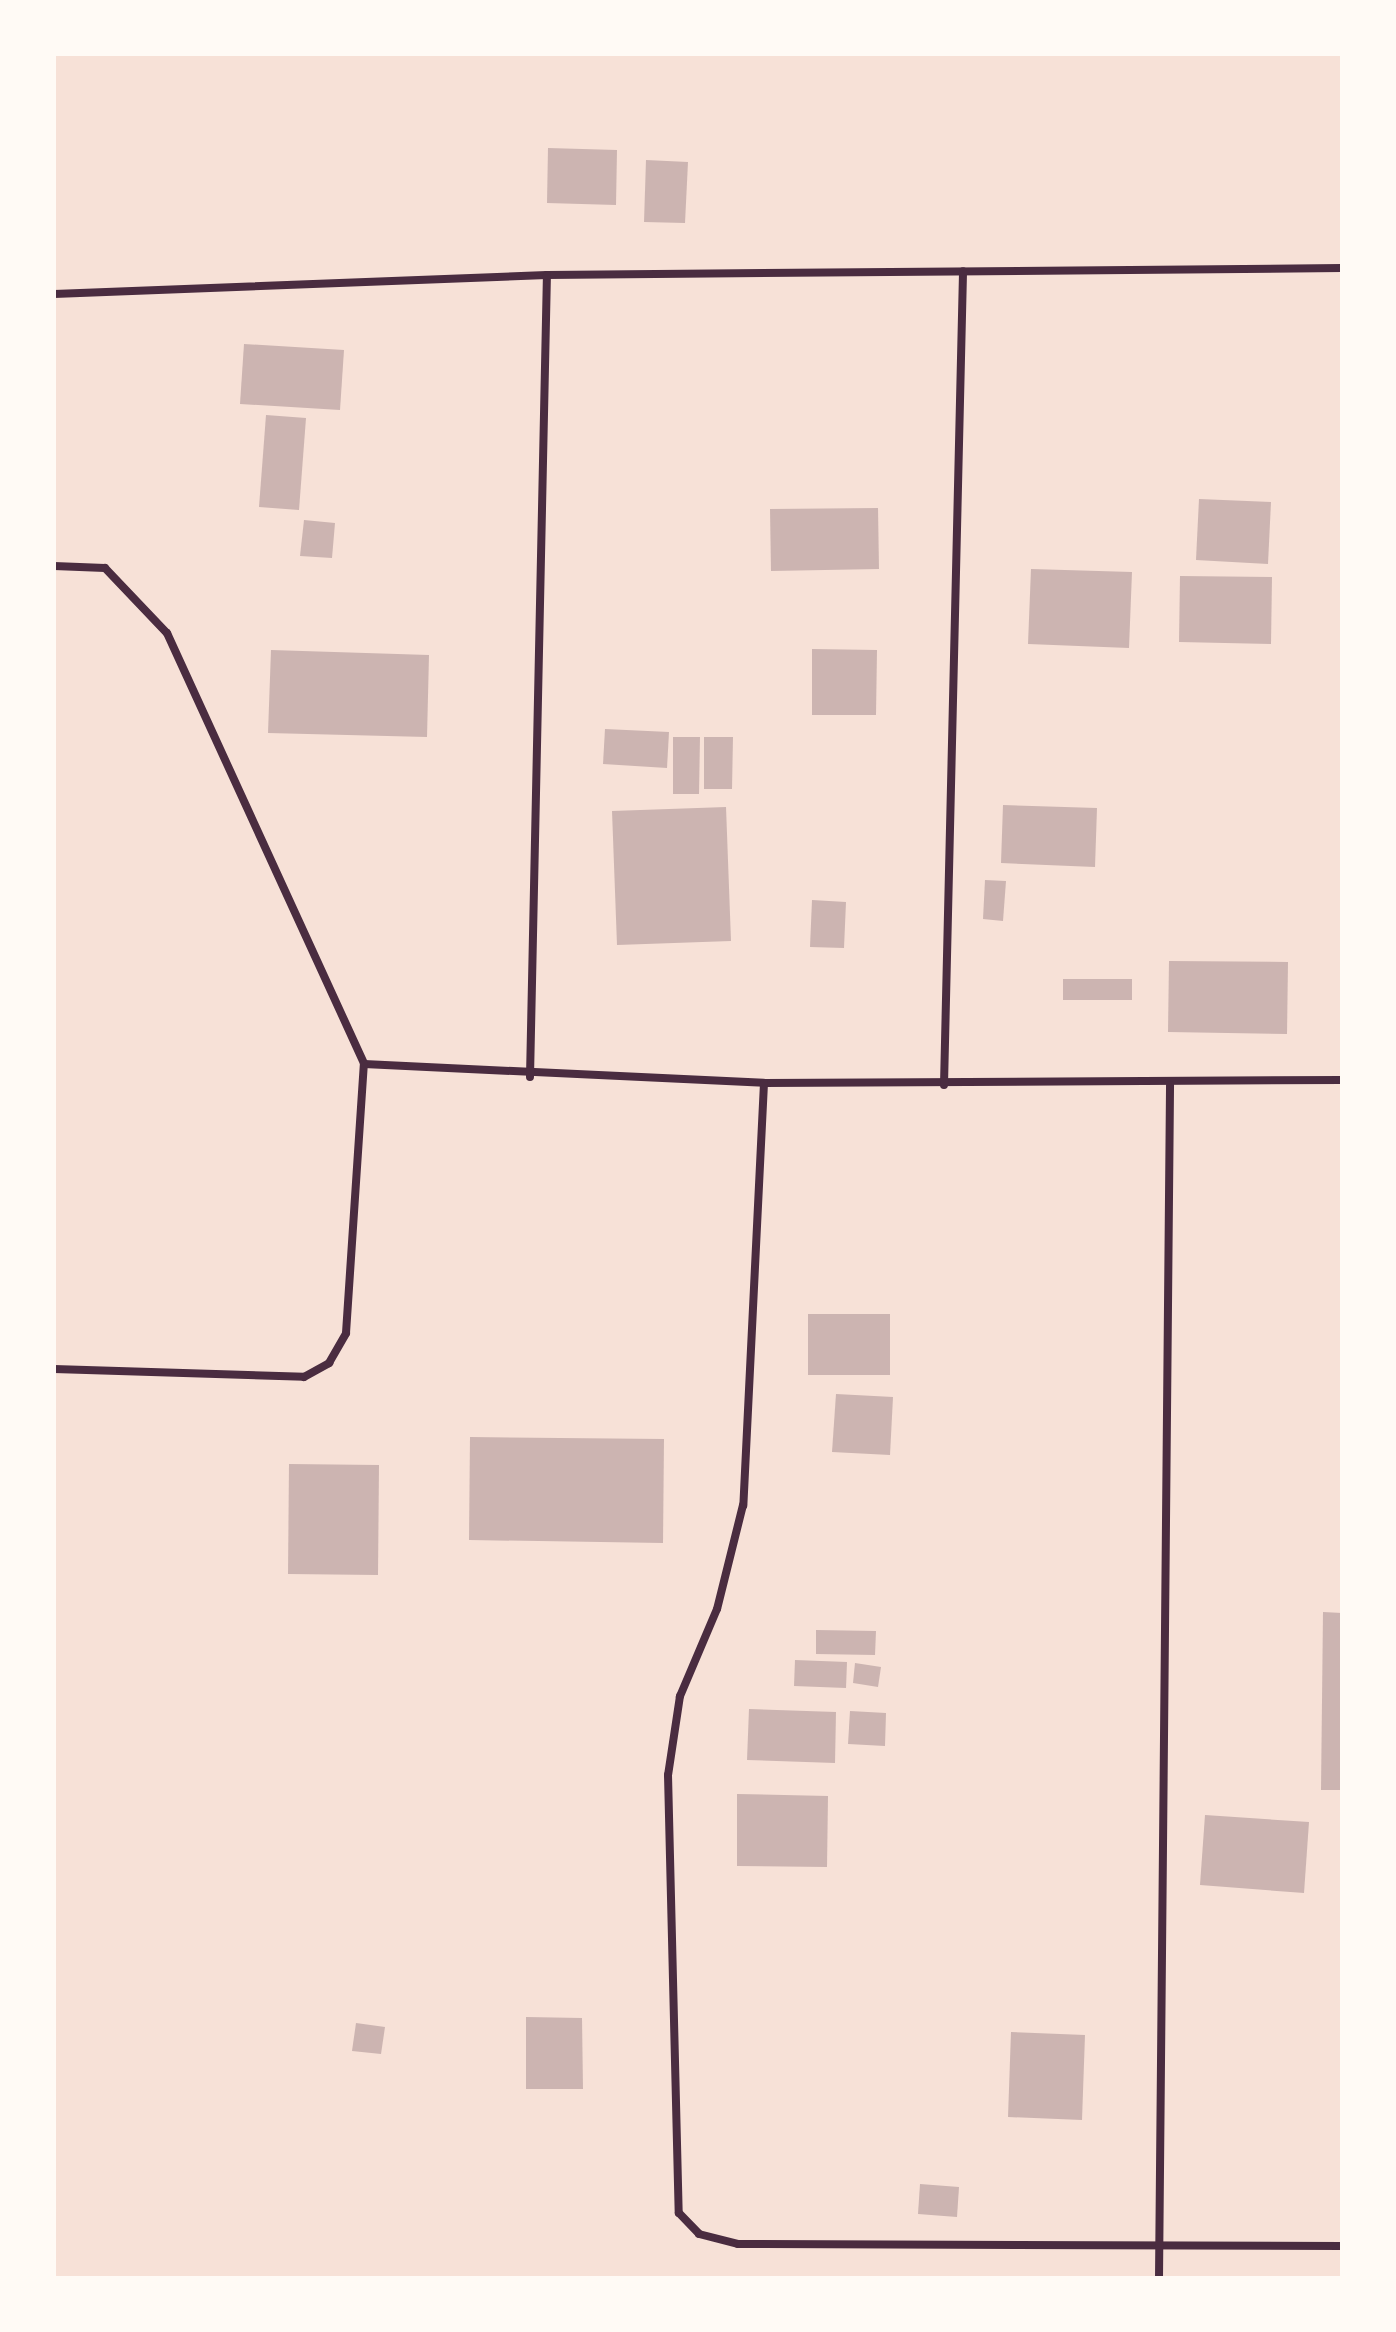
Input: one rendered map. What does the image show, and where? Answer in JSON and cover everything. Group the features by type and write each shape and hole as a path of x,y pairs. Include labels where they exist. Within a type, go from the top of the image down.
{"street":[{"path":"54,294 547,275 1342,268"},
{"path":"944,1085 963,271"},
{"path":"530,1077 547,275"},
{"path":"54,566 105,568 167,633 364,1064 346,1333 329,1363 304,1377 54,1369"},
{"path":"364,1064 530,1077 764,1083 1170,1085 1342,1080"},
{"path":"764,1083 743,1505 717,1609 680,1696 668,1775 679,2213 699,2234 738,2244 1159,2241 1342,2246"},
{"path":"1159,2278 1170,1085"}],"building":[{"path":"548,148 617,150 616,205 547,203"},
{"path":"646,160 688,162 685,223 644,222"},
{"path":"244,344 344,350 340,410 240,404"},
{"path":"266,415 306,418 299,510 259,507"},
{"path":"1199,499 1271,502 1268,564 1196,560"},
{"path":"878,508 879,569 771,571 770,509"},
{"path":"304,520 335,523 332,558 300,556"},
{"path":"1031,569 1132,572 1129,648 1028,644"},
{"path":"1180,576 1272,577 1271,644 1179,642"},
{"path":"812,649 877,650 876,715 812,715"},
{"path":"271,650 429,655 427,737 268,733"},
{"path":"605,729 669,732 667,768 603,764"},
{"path":"673,737 700,737 699,794 673,794"},
{"path":"704,737 733,737 732,789 704,789"},
{"path":"1003,805 1097,808 1095,867 1001,863"},
{"path":"726,807 731,941 617,945 612,811"},
{"path":"985,880 1006,881 1003,921 983,919"},
{"path":"812,900 846,902 844,948 810,947"},
{"path":"1169,961 1288,962 1287,1034 1168,1032"},
{"path":"1063,979 1132,979 1132,1000 1063,1000"},
{"path":"808,1314 890,1314 890,1375 808,1375"},
{"path":"836,1394 893,1397 890,1455 832,1452"},
{"path":"470,1437 664,1439 663,1543 469,1540"},
{"path":"289,1464 379,1465 378,1575 288,1574"},
{"path":"1323,1612 1342,1613 1342,1790 1321,1790"},
{"path":"816,1630 876,1631 875,1655 816,1654"},
{"path":"795,1660 847,1662 846,1688 794,1686"},
{"path":"855,1663 881,1667 878,1687 853,1683"},
{"path":"749,1709 836,1712 835,1763 747,1760"},
{"path":"850,1711 886,1713 885,1746 848,1744"},
{"path":"737,1794 828,1796 827,1867 737,1866"},
{"path":"1205,1815 1309,1822 1304,1893 1200,1885"},
{"path":"526,2017 582,2018 583,2089 526,2089"},
{"path":"356,2023 385,2027 381,2054 352,2051"},
{"path":"1011,2032 1085,2035 1082,2120 1008,2117"},
{"path":"920,2184 959,2187 957,2217 918,2214"}]}
